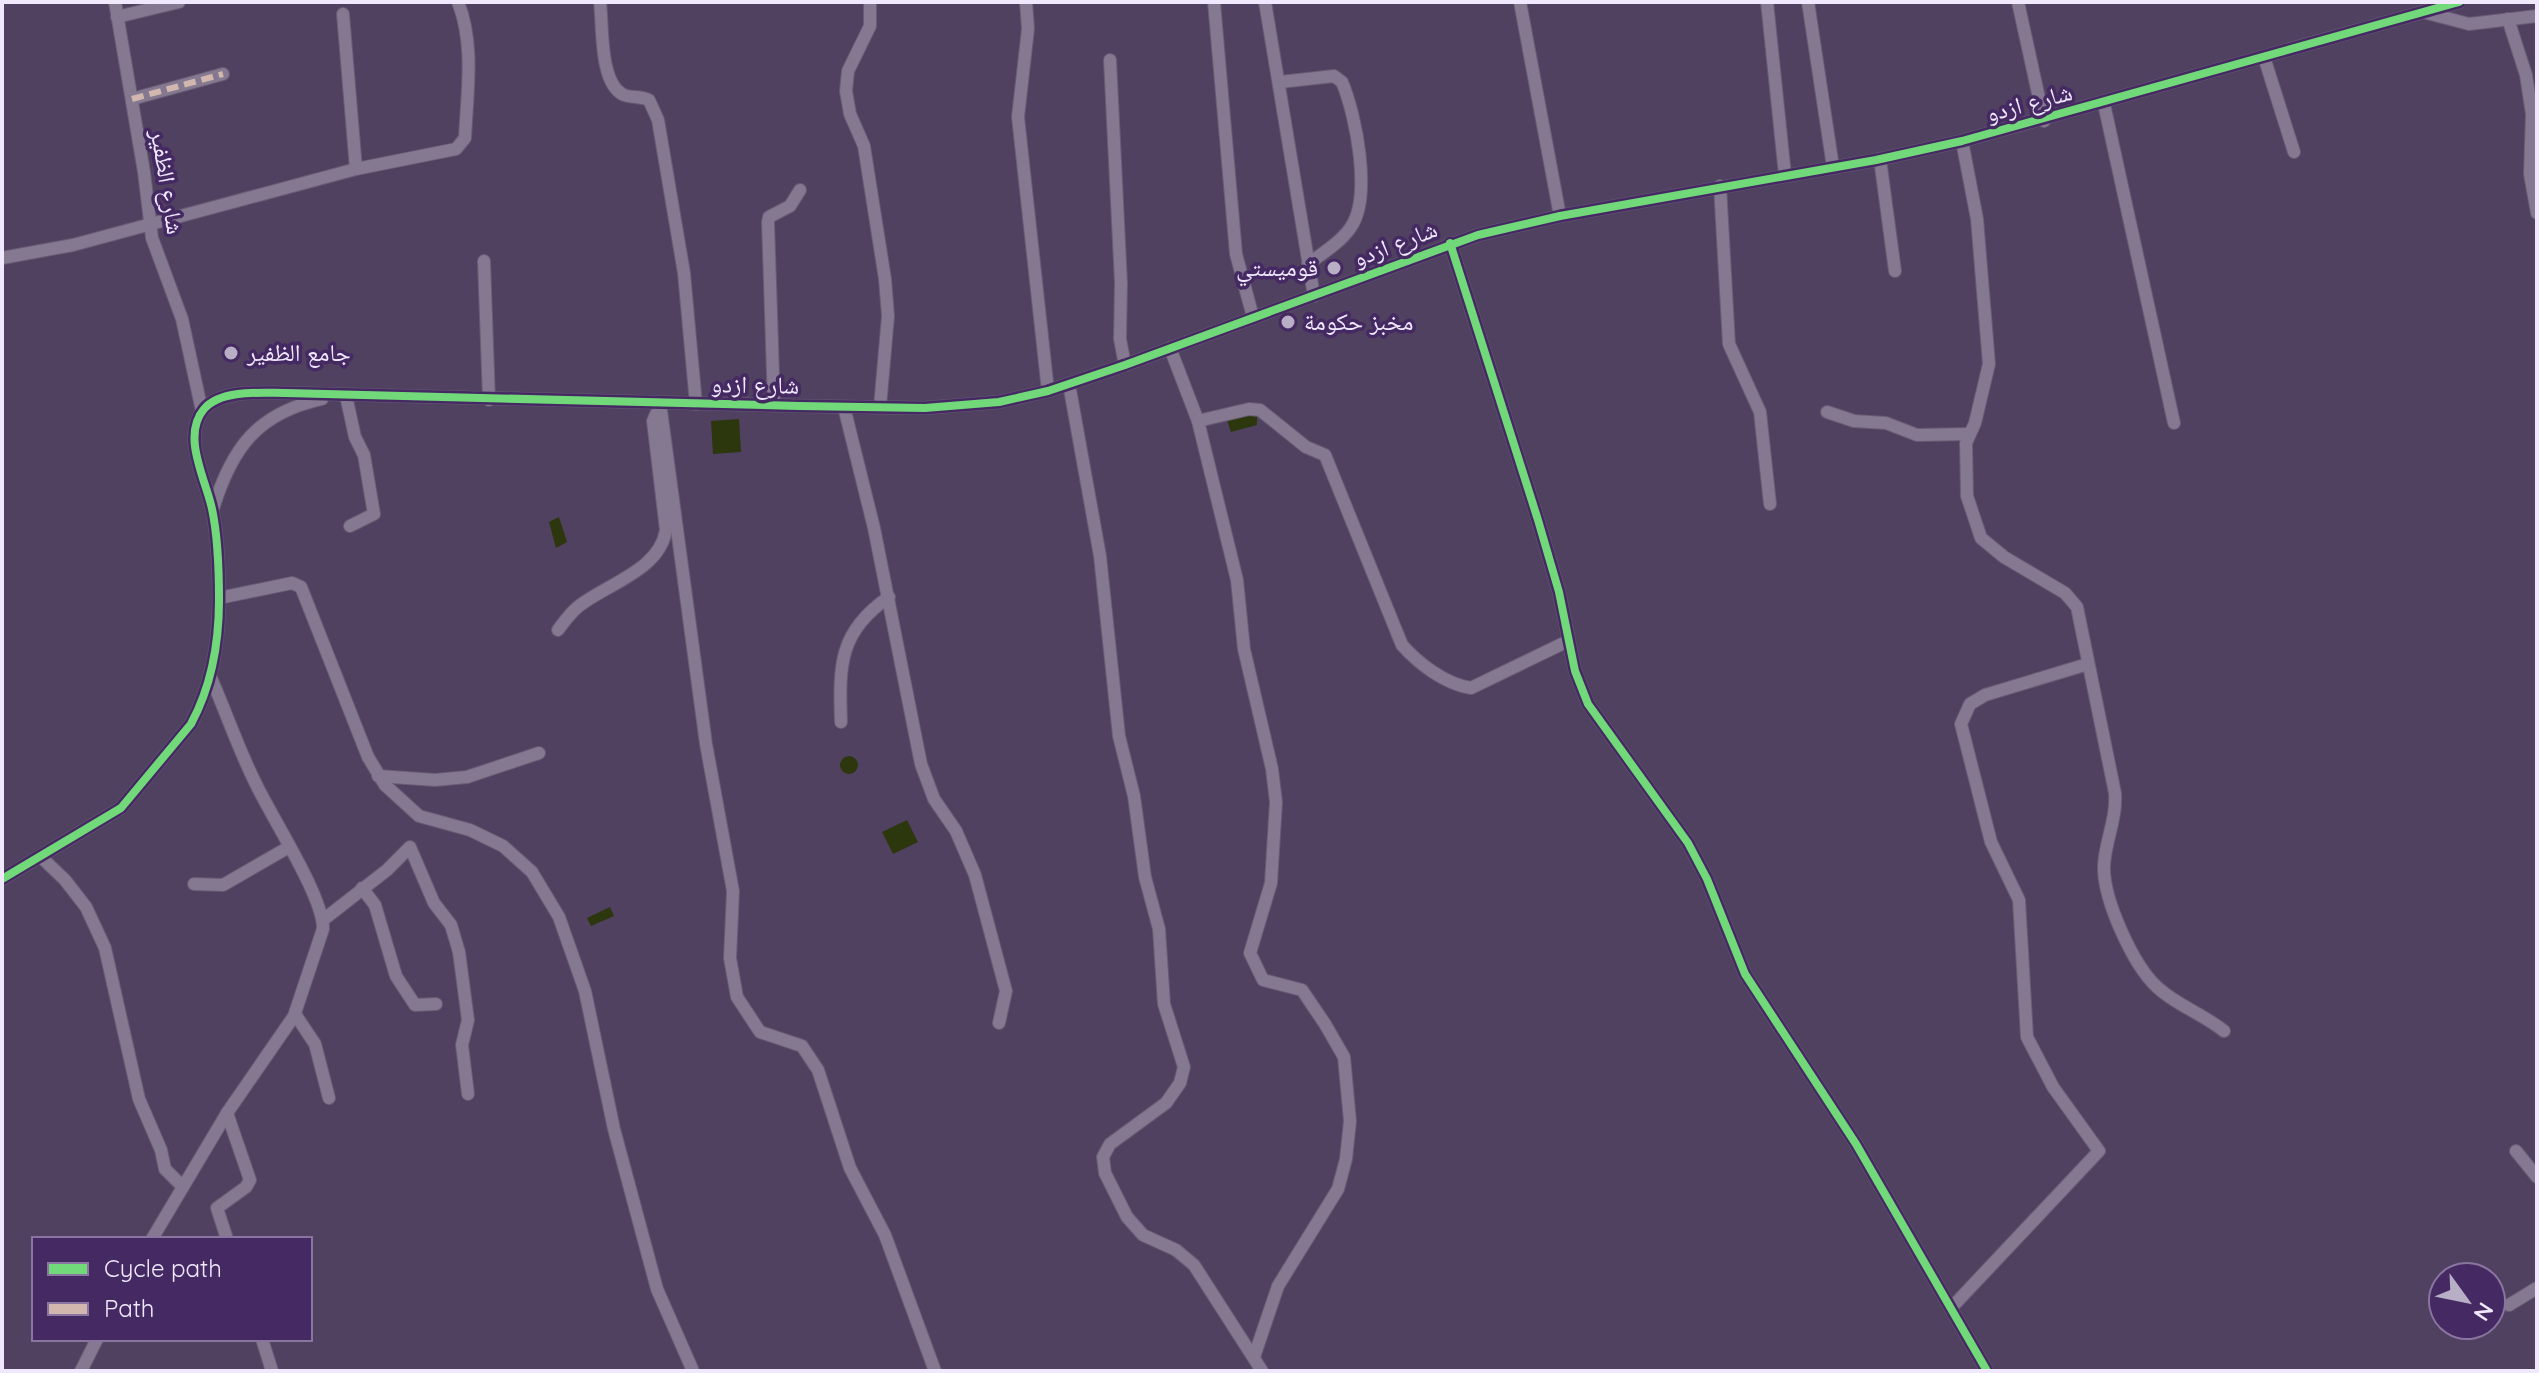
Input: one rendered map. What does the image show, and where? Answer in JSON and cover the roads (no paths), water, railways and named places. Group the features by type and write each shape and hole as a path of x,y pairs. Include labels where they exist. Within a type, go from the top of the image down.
{"street":[{"name":"شارع الظفير","path":"115,2 156,253 182,319 202,411"},
{"path":"117,17 179,2"},
{"path":"2,258 73,245 356,169 456,149 462,144 469,44 467,23 458,2"},
{"path":"600,2 609,76 615,88 625,95 649,100 658,120 684,273 696,404"},
{"path":"870,2 870,26 848,71 846,91 850,114 864,146 885,279 888,316 880,407"},
{"path":"1026,2 1028,29 1018,117 1048,391"},
{"path":"1214,2 1236,254 1253,317"},
{"path":"1265,2 1314,296"},
{"path":"1520,2 1560,216"},
{"path":"1767,2 1785,175"},
{"path":"1808,2 1833,167"},
{"path":"2018,2 2044,121"},
{"name":"شارع ازدو","path":"341,395 661,408 696,404 844,407 979,405 1048,391 1125,365 1450,243 1560,216 1880,159 1962,141 2044,121 2459,2"},
{"path":"2423,12 2469,24 2537,16"},
{"path":"343,14 356,169"},
{"path":"2508,19 2526,75 2535,146 2530,174 2537,213"},
{"path":"2264,57 2294,152"},
{"path":"1110,60 1121,283 1120,339 1125,365"},
{"path":"132,99 223,74"},
{"path":"1280,82 1334,76 1342,82 1356,141 1359,209 1351,228 1308,264"},
{"path":"2104,104 2174,423"},
{"path":"1962,141 1977,219 1989,364 1965,453 1967,496 1981,538 2004,557 2065,593 2077,607 2116,807 2104,869 2114,912 2146,976 2159,989 2197,1010 2224,1031"},
{"path":"1880,159 1895,271"},
{"path":"1720,186 1729,344 1760,412 1770,504"},
{"path":"774,405 768,222 769,217 790,206 800,190"},
{"path":"1450,243 1546,547 1568,641 1588,704 1688,843 1707,879 1745,974 1856,1144 1953,1306 1987,1371"},
{"path":"484,261 489,400"},
{"path":"1170,348 1198,421 1237,580 1244,649 1272,769 1276,802 1271,883 1250,953 1263,980 1292,986 1307,995 1344,1057 1349,1084 1346,1159 1338,1189 1278,1286 1254,1357"},
{"path":"1069,384 1100,556 1119,736 1134,796 1145,877 1159,929 1164,1004 1184,1067 1180,1083 1166,1103 1110,1144 1103,1157 1105,1173 1127,1217 1143,1235 1176,1250 1194,1265 1262,1371"},
{"path":"2,879 121,808 191,724 211,678 219,598 212,510 196,449 196,425 202,411 218,400 242,395 341,395"},
{"path":"212,510 231,463 259,426 292,406 341,395"},
{"path":"341,395 364,455 374,514 350,526"},
{"path":"844,407 889,597 921,764 934,799 956,831 975,875 1003,979 1005,1001 999,1023"},
{"path":"558,630 579,606 637,569 663,543 666,519 653,421 661,408"},
{"path":"661,408 706,744 733,891 730,958 737,997 760,1032 802,1046 818,1070 850,1168 885,1235 935,1371"},
{"path":"1198,421 1249,409 1260,410 1306,447 1325,455 1357,526 1402,645 1418,662 1447,680 1471,688 1568,641"},
{"path":"1827,412 1854,421 1886,423 1908,433 1969,434"},
{"path":"219,598 292,583 301,587 378,776 398,801 419,816 487,837 517,857 532,872 559,917 585,991 614,1129 657,1289 693,1371"},
{"path":"841,722 841,696 849,639 865,613 889,597"},
{"path":"1953,1306 2099,1151 2053,1087 2027,1037 2019,900 1991,842 1961,724 1963,713 1970,704 1985,695 2088,664"},
{"path":"211,678 254,780 323,920"},
{"path":"378,776 459,778 539,753"},
{"path":"194,884 223,885 289,847"},
{"path":"153,1237 227,1113 295,1014 311,972 323,920 387,870 410,847 434,903 451,925 459,952 468,1020 462,1045 468,1094"},
{"path":"41,857 65,880 86,907 105,948 139,1099 161,1150 165,1169 183,1187"},
{"path":"362,888 375,905 394,959 396,976 415,1005 436,1004"},
{"path":"295,1014 315,1044 329,1098"},
{"path":"226,1237 217,1208 246,1187 250,1180 227,1113"},
{"path":"2516,1151 2537,1177"},
{"path":"2509,1305 2537,1288"},
{"path":"81,1371 96,1341"},
{"path":"263,1341 272,1371"}],"place":[{"name":"قوميستي","path":"1334,268"},
{"name":"مخبز حكومة","path":"1288,322"},
{"name":"جامع الظفير","path":"231,353"}]}
